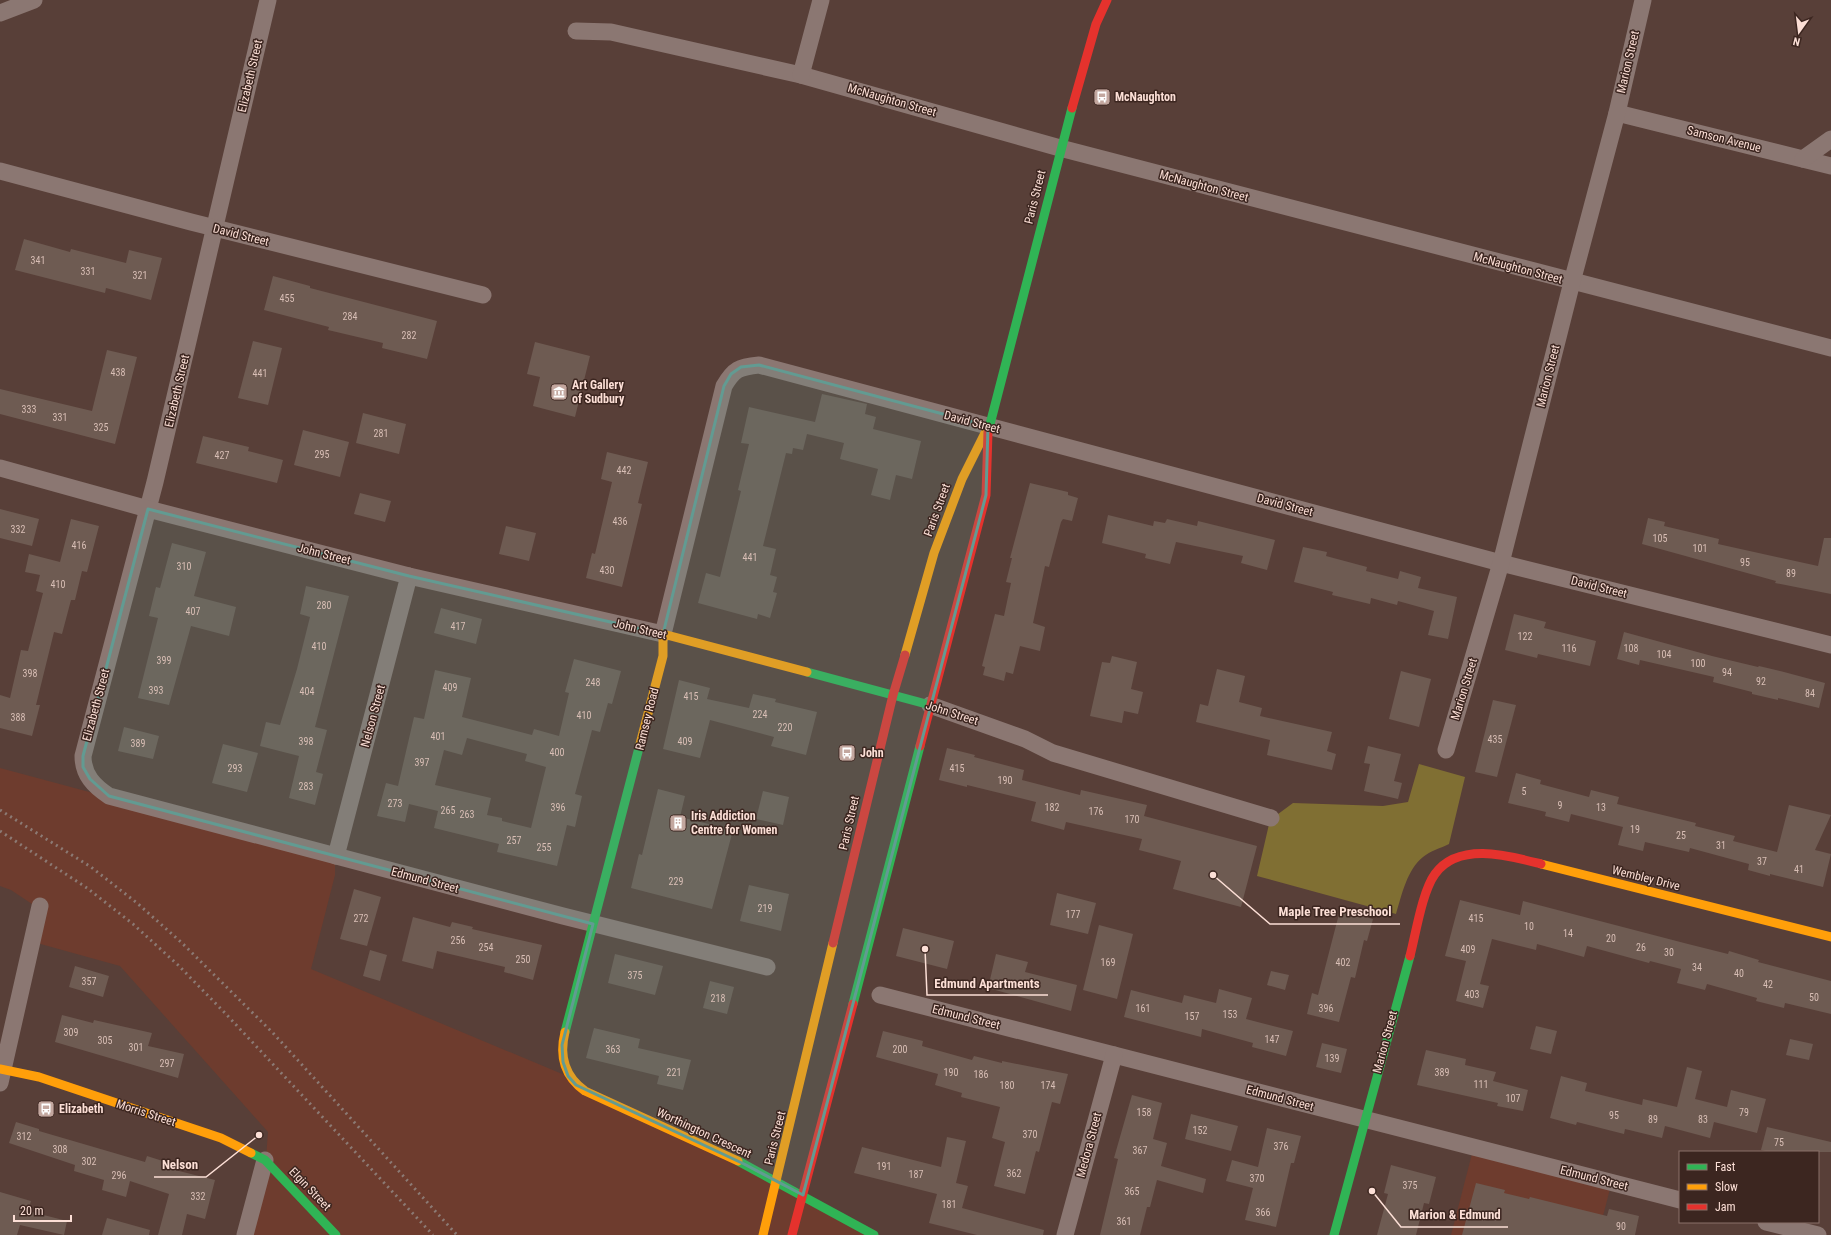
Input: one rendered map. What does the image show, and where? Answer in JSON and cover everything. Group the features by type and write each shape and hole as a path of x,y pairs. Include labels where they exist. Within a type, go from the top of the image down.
{"street":[{"path":"0,13 34,0"},
{"name":"Elizabeth Street","path":"90,779 83,767 83,756 148,509 216,228 268,0"},
{"path":"801,75 821,0"},
{"name":"Paris Street","path":"763,1235 893,695 934,553 962,479 988,426 1060,148 1096,24 1107,0"},
{"name":"Marion Street","path":"1446,750 1501,563 1572,282 1617,113 1643,0"},
{"name":"McNaughton Street","path":"576,31 611,32 801,75 1060,148 1831,348"},
{"name":"Samson Avenue","path":"1617,113 1831,166"},
{"path":"1803,159 1831,139"},
{"name":"David Street","path":"0,171 216,228 483,295"},
{"name":"David Street","path":"741,367 759,365 1501,563 1831,645"},
{"name":"Ramsey Road","path":"568,1076 563,1062 562,1045 663,656 663,634 724,386 731,374 741,367"},
{"name":"Paris Street","path":"792,1235 986,495 988,426"},
{"name":"John Street","path":"0,468 148,509 409,576 663,634 930,705 996,728 1053,753 1271,818"},
{"name":"Nelson Street","path":"336,856 409,576"},
{"name":"Edmund Street","path":"90,779 96,788 109,796 593,924 767,968"},
{"name":"Wembley Drive","path":"1454,860 1481,852 1500,854 1831,937"},
{"name":"Marion Street","path":"1334,1235 1428,888 1437,872 1454,860"},
{"path":"1,1072 40,906"},
{"name":"Edmund Street","path":"880,995 1679,1200"},
{"name":"Medora Street","path":"1065,1235 1114,1055"},
{"name":"Morris Street","path":"1,1072 39,1077 222,1138 265,1160"},
{"name":"Worthington Crescent","path":"568,1076 585,1091 744,1164 874,1235"},
{"path":"245,1235 265,1160"},
{"name":"Elgin Street","path":"265,1160 336,1235"},
{"path":"1770,1223 1818,1235"}],"highlighted area":[{"path":"759,365 988,426 986,495 803,1195 744,1164 576,1085 568,1076 563,1062 562,1045 593,924 109,796 90,779 83,767 83,756 148,509 409,576 663,634 724,386 731,374 741,367"}],"shaded area":[{"path":"1419,764 1465,777 1449,844 1429,853 1417,862 1409,875 1396,914 1257,876 1270,820 1293,803 1383,806 1408,802"},
{"path":"0,768 335,858 335,875 311,969 567,1076 871,1235 251,1235 264,1185 268,1132 120,966 37,943 44,912 11,890 0,886"},
{"path":"1473,1150 1611,1185 1598,1235 1451,1235"}],"building":[{"path":"24,239 70,252 71,249 126,263 129,250 162,258 151,300 106,288 105,293 15,270"},
{"path":"273,276 310,286 310,288 437,321 427,359 382,348 383,343 328,330 329,327 264,310"},
{"path":"253,341 282,348 268,405 238,398"},
{"name":"Art Gallery of Sudbury","path":"535,342 590,356 575,417 533,406 540,377 527,374"},
{"path":"107,350 137,357 115,444 0,414 0,389 92,411"},
{"path":"822,394 867,404 865,414 876,417 873,429 921,441 912,479 896,475 890,500 871,495 878,469 840,459 844,443 807,434 803,450 793,448 792,454 786,453 763,546 776,549 770,575 777,577 773,592 777,593 770,618 758,614 757,619 698,603 706,573 720,577 741,491 738,490 749,444 741,443 749,407 815,422"},
{"path":"363,413 406,424 399,454 356,443"},
{"path":"303,430 349,442 340,477 294,465"},
{"path":"203,436 249,447 248,451 283,460 277,483 196,463"},
{"path":"607,452 648,462 638,503 642,504 622,587 586,578 592,553 595,554 612,482 601,479"},
{"path":"1030,483 1068,492 1068,495 1078,498 1072,521 1063,519 1061,522 1049,567 1045,566 1033,623 1045,627 1040,651 1020,646 1013,674 1006,672 1004,681 983,675 985,667 982,666 995,614 1004,616 1011,583 1006,582 1012,558 1010,558"},
{"path":"360,493 391,501 385,522 354,514"},
{"path":"0,509 39,519 32,546 0,538"},
{"path":"1108,515 1153,526 1154,521 1165,523 1167,519 1197,526 1198,521 1275,540 1267,570 1241,563 1243,556 1176,542 1170,564 1145,558 1146,554 1102,543"},
{"path":"1648,518 1665,522 1664,526 1719,539 1718,544 1818,566 1824,538 1831,538 1831,594 1775,583 1776,581 1642,544"},
{"path":"71,519 99,526 87,572 82,571 75,600 71,600 62,634 54,632 36,705 40,705 32,736 0,728 0,695 10,698 21,650 28,651 43,593 36,591 40,575 25,572 29,554 60,562"},
{"path":"506,526 536,533 529,561 499,554"},
{"path":"172,543 206,552 194,596 236,607 229,636 191,626 169,705 138,698 158,618 149,616 156,587 160,588"},
{"path":"1303,547 1327,552 1326,556 1367,567 1366,571 1398,579 1400,571 1421,577 1418,588 1457,597 1448,639 1428,635 1434,611 1398,601 1397,605 1371,598 1370,604 1332,595 1333,592 1294,582"},
{"path":"306,586 349,596 315,727 327,730 316,772 323,774 315,805 289,798 299,756 260,746 266,722 280,725 297,669 310,617 300,614"},
{"path":"441,608 482,619 476,644 434,633"},
{"path":"1514,614 1546,622 1544,628 1596,641 1590,666 1538,654 1537,658 1505,650"},
{"path":"1624,632 1712,656 1825,683 1819,708 1778,698 1778,700 1752,694 1752,692 1713,682 1714,677 1640,660 1639,665 1617,659"},
{"path":"1112,656 1137,662 1131,689 1143,692 1138,714 1124,711 1122,723 1090,716 1102,662 1110,663"},
{"path":"574,659 621,671 612,704 608,703 600,732 592,730 575,794 582,796 575,827 567,825 557,866 497,852 499,844 434,828 438,811 409,804 405,822 377,816 386,783 398,786 414,717 424,719 435,670 471,678 462,717 532,735 534,729 559,736 569,693 565,692","holes":["467,738 527,754 525,761 546,767 531,828 502,821 502,818 487,815 491,798 435,785 444,750 462,755"]},
{"path":"1217,669 1245,676 1239,702 1262,708 1260,716 1332,732 1327,751 1336,754 1332,770 1267,755 1270,740 1196,722 1200,704 1208,706"},
{"path":"1401,671 1431,679 1419,727 1389,719"},
{"path":"679,680 710,688 707,699 749,708 753,694 776,699 775,702 817,712 806,755 771,746 774,737 710,720 700,758 663,749"},
{"path":"1493,700 1516,705 1497,777 1475,772"},
{"path":"124,727 159,736 153,759 118,751"},
{"path":"223,744 258,753 247,792 212,783"},
{"path":"1368,746 1401,754 1394,781 1402,783 1398,799 1364,791 1370,764 1364,763"},
{"path":"947,748 975,755 974,757 1024,770 1022,780 1080,795 1081,790 1147,805 1144,816 1257,846 1241,907 1173,889 1181,861 1139,850 1142,839 1066,822 1064,830 1031,821 1036,802 967,785 967,787 939,780"},
{"path":"1516,773 1541,780 1540,784 1589,797 1591,790 1619,797 1617,804 1696,823 1695,826 1735,836 1733,841 1777,852 1789,805 1831,815 1815,850 1831,854 1823,887 1748,870 1749,864 1690,848 1689,852 1645,842 1643,851 1618,845 1623,827 1571,814 1569,822 1545,816 1546,812 1508,803"},
{"path":"658,789 685,796 680,817 733,830 712,909 631,888 639,854 642,855"},
{"path":"763,791 789,797 783,825 756,819"},
{"path":"749,885 789,894 781,931 740,921"},
{"path":"354,889 381,897 367,946 340,939"},
{"path":"1057,893 1096,903 1088,934 1050,925"},
{"path":"1460,900 1520,915 1523,901 1728,954 1729,951 1759,960 1758,962 1831,981 1831,1014 1785,1003 1784,1008 1756,1001 1757,998 1707,984 1705,990 1677,983 1681,969 1650,961 1649,963 1587,946 1584,957 1537,944 1536,950 1492,939 1480,984 1489,986 1483,1008 1456,1001 1466,961 1445,956"},
{"path":"1340,910 1373,919 1367,941 1364,940 1355,978 1351,977 1339,1022 1307,1014 1312,993 1318,995"},
{"path":"413,917 450,927 452,922 473,927 472,929 542,945 533,980 504,972 505,967 437,951 433,969 402,961"},
{"path":"1099,925 1133,934 1117,999 1083,990"},
{"path":"903,928 954,941 947,969 896,956"},
{"path":"370,950 387,955 380,981 363,976"},
{"path":"615,954 663,966 655,995 608,983"},
{"path":"996,954 1028,962 1025,972 1077,985 1071,1011 988,988"},
{"path":"75,966 109,976 103,997 69,987"},
{"path":"1271,971 1289,975 1285,990 1267,985"},
{"path":"710,981 734,987 727,1014 703,1008"},
{"path":"1219,989 1252,998 1246,1019 1293,1031 1286,1056 1252,1047 1253,1043 1202,1029 1201,1037 1124,1017 1131,990 1182,1003 1184,995 1216,1003"},
{"path":"62,1015 93,1023 94,1020 152,1033 148,1046 184,1054 178,1078 55,1042"},
{"path":"1536,1026 1557,1031 1551,1054 1530,1049"},
{"path":"594,1028 640,1039 638,1048 691,1060 683,1090 657,1084 659,1076 586,1058"},
{"path":"883,1031 923,1041 922,1046 972,1060 974,1056 1002,1063 1002,1061 1068,1074 1060,1104 1052,1102 1039,1152 1036,1151 1025,1194 994,1186 1005,1142 992,1138 1000,1107 961,1097 962,1093 935,1085 938,1074 876,1057"},
{"path":"1790,1039 1813,1044 1809,1060 1786,1055"},
{"path":"1322,1043 1347,1049 1341,1073 1316,1067"},
{"path":"1426,1050 1466,1059 1465,1065 1496,1072 1493,1081 1528,1090 1523,1111 1497,1106 1498,1103 1417,1085"},
{"path":"1687,1067 1702,1071 1695,1099 1727,1107 1731,1090 1766,1099 1757,1133 1714,1122 1710,1138 1665,1126 1662,1138 1625,1129 1624,1134 1577,1122 1576,1125 1550,1118 1561,1076 1587,1083 1585,1091 1642,1105 1643,1099 1677,1107"},
{"path":"1132,1095 1162,1103 1153,1139 1167,1143 1161,1166 1206,1179 1203,1193 1157,1180 1150,1207 1147,1207 1140,1235 1100,1235 1118,1159 1114,1158"},
{"path":"1191,1114 1238,1126 1231,1151 1185,1139"},
{"path":"16,1122 39,1129 39,1131 145,1162 147,1156 169,1163 167,1168 215,1180 205,1219 187,1214 182,1235 158,1235 169,1194 130,1181 126,1197 102,1190 104,1180 74,1171 75,1165 9,1143"},
{"path":"1767,1127 1831,1142 1831,1152 1761,1150"},
{"path":"1267,1128 1301,1136 1294,1163 1291,1163 1276,1227 1245,1220 1253,1188 1226,1181 1232,1160 1258,1167"},
{"path":"947,1137 966,1141 956,1183 968,1186 962,1208 1044,1230 1043,1235 977,1235 929,1223 937,1194 854,1173 862,1147 941,1167"},
{"path":"1391,1165 1436,1177 1429,1204 1424,1203 1416,1235 1377,1235 1388,1194 1384,1193"},
{"path":"1476,1183 1505,1190 1504,1193 1529,1199 1530,1197 1607,1216 1609,1209 1639,1216 1635,1235 1462,1235"},
{"path":"0,1192 31,1201 28,1211 67,1221 64,1235 20,1225 17,1235 0,1235"},
{"path":"107,1218 150,1230 149,1235 102,1235"}],"railway":[{"path":"0,810 91,867 137,903 182,943 273,1033 457,1235"},
{"path":"0,831 87,888 133,924 178,965 225,1013 433,1235"}],"traffic: fast":[{"path":"988,432 1072,108"},
{"path":"807,672 930,705"},
{"path":"565,1032 640,744"},
{"path":"853,1004 920,746"},
{"path":"1334,1235 1410,956"},
{"path":"251,1153 265,1160 336,1235"},
{"path":"738,1161 874,1235"}],"traffic: slow":[{"path":"905,655 934,553 962,479 985,433"},
{"path":"640,744 663,656 663,634 807,672"},
{"path":"1541,864 1831,937"},
{"path":"763,1235 833,943"},
{"path":"565,1032 563,1041 563,1057 565,1065 572,1079 585,1091 738,1161"},
{"path":"0,1069 39,1077 221,1138 251,1153"}],"traffic: jam":[{"path":"1072,108 1096,24 1107,0"},
{"path":"920,746 986,495 988,432"},
{"path":"833,943 893,695 905,655"},
{"path":"1410,956 1426,891 1435,874 1445,864 1457,857 1471,854 1500,855 1541,864"},
{"path":"792,1235 853,1004"}],"place":[{"name":"McNaughton","path":"1102,97"},
{"name":"Art Gallery of Sudbury","path":"559,392"},
{"name":"John","path":"847,753"},
{"name":"Iris Addiction Centre for Women","path":"678,823"},
{"name":"Maple Tree Preschool","path":"1213,875"},
{"name":"Edmund Apartments","path":"925,949"},
{"name":"Elizabeth","path":"46,1109"},
{"name":"Nelson","path":"259,1135"},
{"name":"Marion & Edmund","path":"1372,1191"}]}
